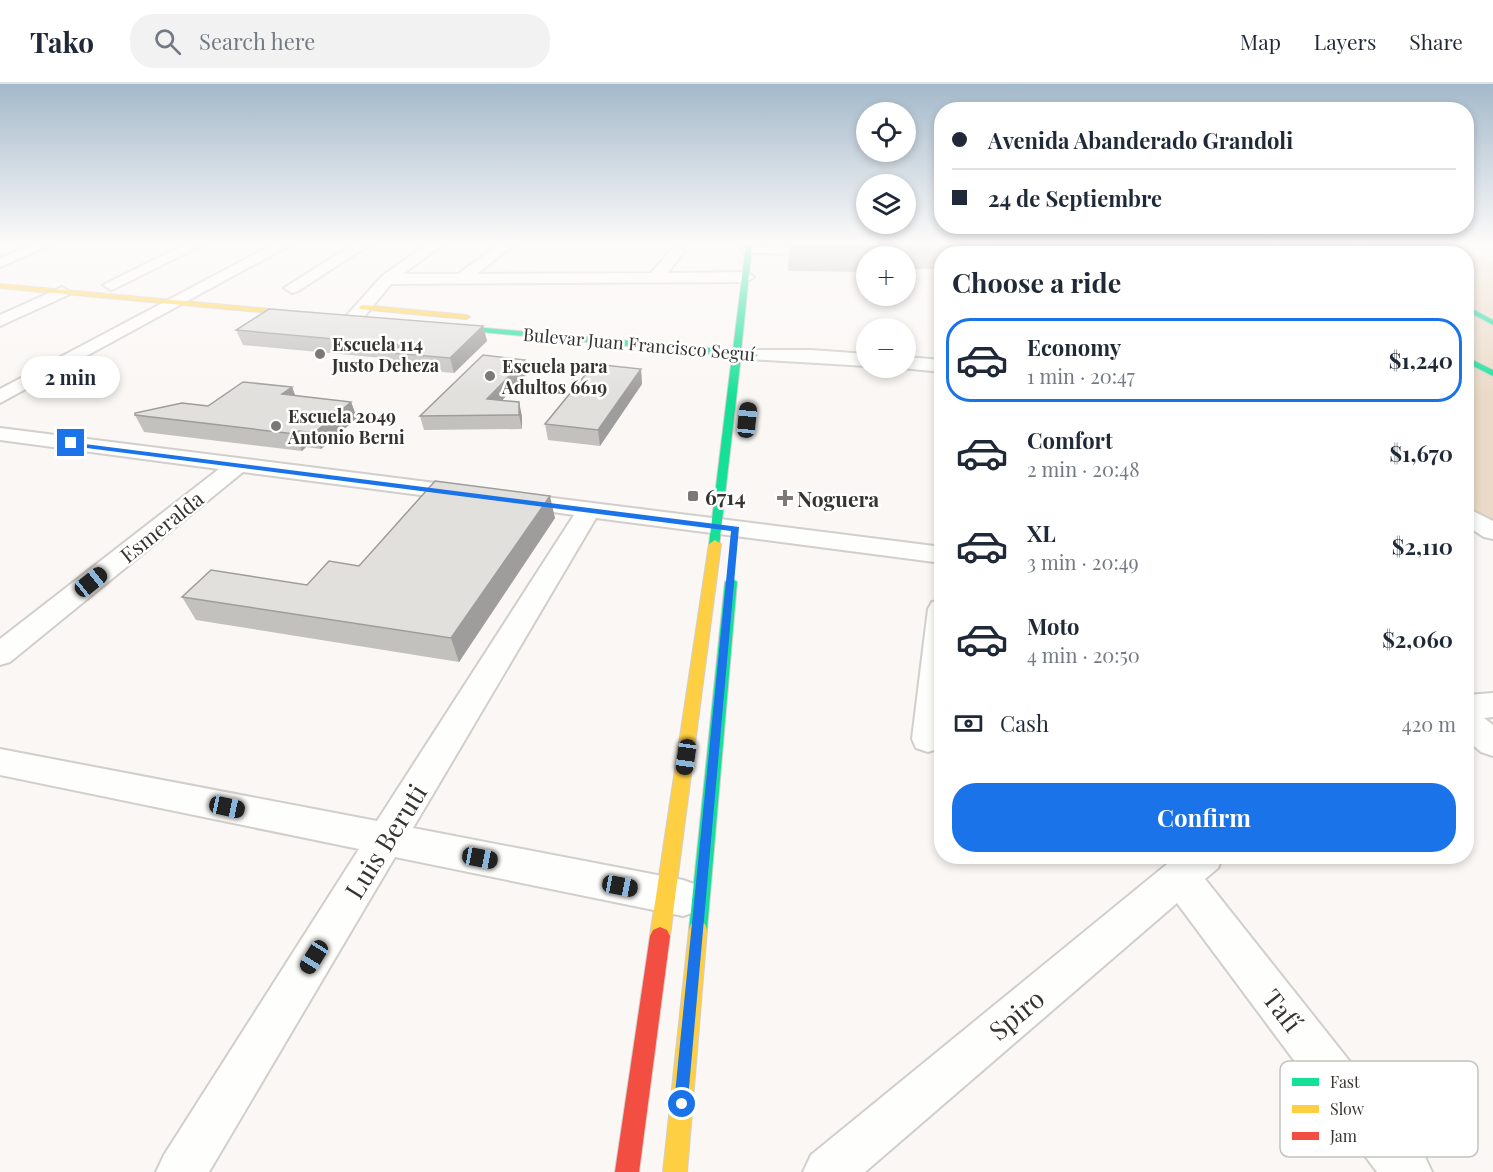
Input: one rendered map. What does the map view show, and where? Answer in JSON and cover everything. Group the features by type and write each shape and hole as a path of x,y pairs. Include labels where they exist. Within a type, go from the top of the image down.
{"main road":[{"name":"Bulevar Juan Francisco Seguí","path":"105,296 346,315 747,352"},
{"path":"627,1172 667,895 731,528 753,296"},
{"path":"1474,312 1493,323"},
{"path":"1474,350 1493,359"},
{"path":"1474,364 1493,373"},
{"path":"1474,372 1493,379"},
{"path":"675,1172 733,564"}],"street":[{"path":"0,321 54,296"},
{"path":"0,397 188,296"},
{"path":"346,315 368,296"},
{"name":"Bulevar Juan Francisco Seguí","path":"747,352 856,359"},
{"path":"916,364 934,365"},
{"path":"0,434 934,554"},
{"name":"Esmeralda","path":"0,655 238,465"},
{"name":"Luis Beruti","path":"181,1172 589,510"},
{"path":"1474,520 1493,532"},
{"path":"928,739 934,683"},
{"path":"1474,706 1493,705"},
{"path":"1474,727 1493,742"},
{"path":"0,762 701,902"},
{"name":"Spiro","path":"828,1172 1192,866"},
{"name":"Tafí","path":"1192,866 1329,1061"},
{"name":"Tafí","path":"1396,1157 1407,1172"}],"shaded area":[{"path":"1474,296 1493,296 1493,532 1474,520"}],"building":[{"path":"269,309 483,326 450,358 391,353 401,345 236,330"},
{"path":"483,355 525,360 487,399 519,402 519,415 420,416"},
{"path":"594,364 641,369 598,430 545,424"},
{"path":"243,382 292,387 282,394 351,402 314,433 299,431 295,434 135,415 135,413 182,403 208,406"},
{"path":"435,481 550,496 451,638 182,597 211,570 307,585 329,561 359,566"}],"traffic: fast":[{"path":"715,544 743,296"},
{"path":"1474,312 1493,323"},
{"path":"439,326 754,355"},
{"path":"1474,364 1493,373"},
{"path":"698,930 731,582"}],"traffic: slow":[{"path":"105,296 313,315"},
{"path":"363,307 466,317"},
{"path":"660,936 715,544"},
{"path":"675,1172 698,930"}],"traffic: jam":[{"path":"627,1172 660,936"}],"place":[{"name":"Escuela 114 Justo Deheza","path":"320,354"},
{"name":"Escuela para Adultos 6619","path":"490,376"},
{"name":"Escuela 2049 Antonio Berni","path":"276,426"},
{"name":"6714","path":"693,496"},
{"name":"Noguera","path":"785,498"}],"route":[{"path":"71,443 736,529 682,1104"}]}
